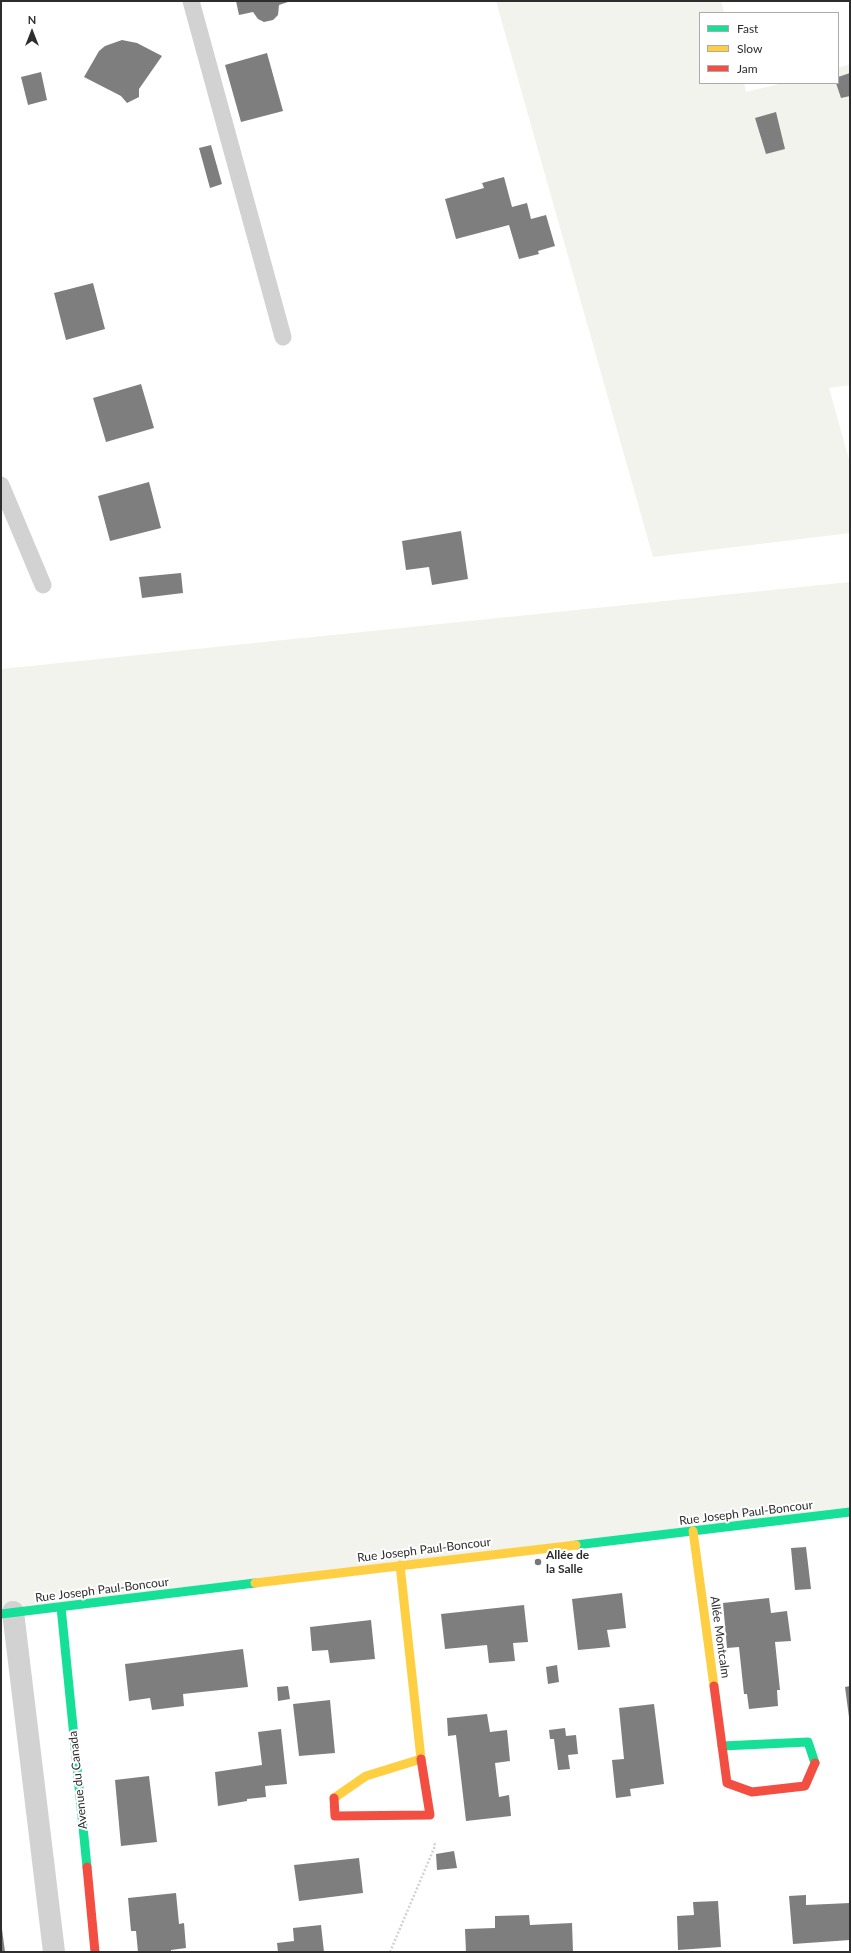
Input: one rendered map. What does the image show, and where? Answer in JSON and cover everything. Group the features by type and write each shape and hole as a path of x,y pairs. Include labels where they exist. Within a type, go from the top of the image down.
{"street":[{"name":"Rue Joseph Paul-Boncour","path":"7,1613 850,1512"},
{"name":"Allée Montcalm","path":"693,1531 722,1746 727,1783 752,1792 805,1786 815,1763 808,1742 722,1746"},
{"path":"400,1565 421,1759 430,1815 335,1816 334,1797 341,1792 366,1776 421,1759"},
{"name":"Avenue du Canada","path":"61,1607 95,1952"},
{"path":"7,1613 54,1952"}],"lane":[{"path":"191,1 283,337"},
{"path":"1,485 43,585"}],"path":[{"path":"390,1952 435,1846 430,1815"}],"shaded area":[{"path":"496,1 721,1 724,12 699,12 699,84 744,84 746,92 779,84 839,84 839,68 850,64 850,385 829,388 850,463 850,533 653,557"},
{"path":"850,582 850,1512 1,1614 1,669"}],"building":[{"path":"236,1 291,1 279,5 278,15 273,20 264,22 258,19 253,12 239,15"},
{"path":"122,40 137,43 162,56 139,89 139,97 127,103 121,96 84,77 99,51 105,46"},
{"path":"267,53 283,111 241,122 225,65"},
{"path":"41,72 47,100 28,105 21,77"},
{"path":"850,73 850,96 841,98 836,84 839,84 839,77"},
{"path":"776,112 785,149 766,154 755,118"},
{"path":"211,145 222,184 210,188 199,148"},
{"path":"504,177 512,207 527,203 531,219 546,215 555,246 538,251 539,254 519,259 509,225 456,239 445,199 484,188 482,183"},
{"path":"93,283 105,329 66,340 54,293"},
{"path":"141,384 154,428 106,442 93,398"},
{"path":"149,482 161,528 110,541 98,496"},
{"path":"461,531 468,579 432,585 429,567 406,570 402,541"},
{"path":"181,573 183,593 142,598 139,577"},
{"path":"806,1547 811,1589 795,1590 791,1548"},
{"path":"622,1593 626,1628 607,1630 610,1647 578,1650 572,1599"},
{"path":"769,1598 771,1613 787,1611 791,1641 775,1642 780,1690 777,1690 778,1706 749,1709 747,1694 744,1694 739,1647 727,1648 723,1603"},
{"path":"524,1605 528,1642 513,1643 515,1661 489,1663 487,1645 445,1649 441,1614"},
{"path":"371,1620 375,1659 330,1663 328,1650 312,1651 310,1627"},
{"path":"243,1649 248,1687 183,1694 184,1706 152,1710 150,1698 129,1701 125,1664"},
{"path":"557,1665 559,1682 548,1684 546,1667"},
{"path":"288,1686 290,1699 278,1701 277,1687"},
{"path":"850,1686 850,1717 849,1717 845,1687"},
{"path":"330,1700 335,1753 299,1756 293,1704"},
{"path":"654,1704 664,1784 630,1789 631,1796 616,1798 612,1760 624,1759 619,1708"},
{"path":"487,1714 490,1732 507,1730 510,1761 495,1763 499,1797 509,1795 511,1816 466,1821 456,1735 448,1736 447,1718"},
{"path":"565,1728 566,1736 576,1735 578,1754 568,1755 570,1769 558,1770 554,1739 550,1739 549,1730"},
{"path":"281,1729 287,1784 265,1786 266,1797 247,1799 247,1801 218,1806 215,1772 262,1765 258,1732"},
{"path":"149,1776 157,1842 121,1846 115,1780"},
{"path":"454,1851 457,1868 437,1870 436,1854"},
{"path":"359,1858 363,1893 299,1901 294,1865"},
{"path":"176,1893 179,1924 184,1923 186,1948 171,1950 171,1952 138,1952 136,1931 131,1931 128,1898"},
{"path":"806,1895 806,1905 850,1903 850,1940 793,1944 789,1896"},
{"path":"718,1901 721,1947 678,1950 677,1916 694,1915 693,1902"},
{"path":"529,1915 530,1925 572,1923 573,1952 466,1952 465,1929 495,1928 495,1916"},
{"path":"321,1925 324,1952 278,1952 277,1943 294,1941 293,1928"},
{"path":"2,1929 5,1952 1,1952"}],"traffic: fast":[{"path":"576,1545 850,1512"},
{"path":"1,1614 255,1583"},
{"path":"61,1607 87,1867"},
{"path":"722,1746 808,1742 815,1763"}],"traffic: slow":[{"path":"693,1531 714,1686"},
{"path":"255,1583 576,1545"},
{"path":"334,1798 366,1776 421,1759 400,1565"}],"traffic: jam":[{"path":"714,1686 727,1783 752,1792 805,1786 815,1763"},
{"path":"334,1798 335,1816 430,1815 421,1759"},
{"path":"87,1867 95,1952"}],"place":[{"name":"Allée de la Salle","path":"538,1562"}]}
